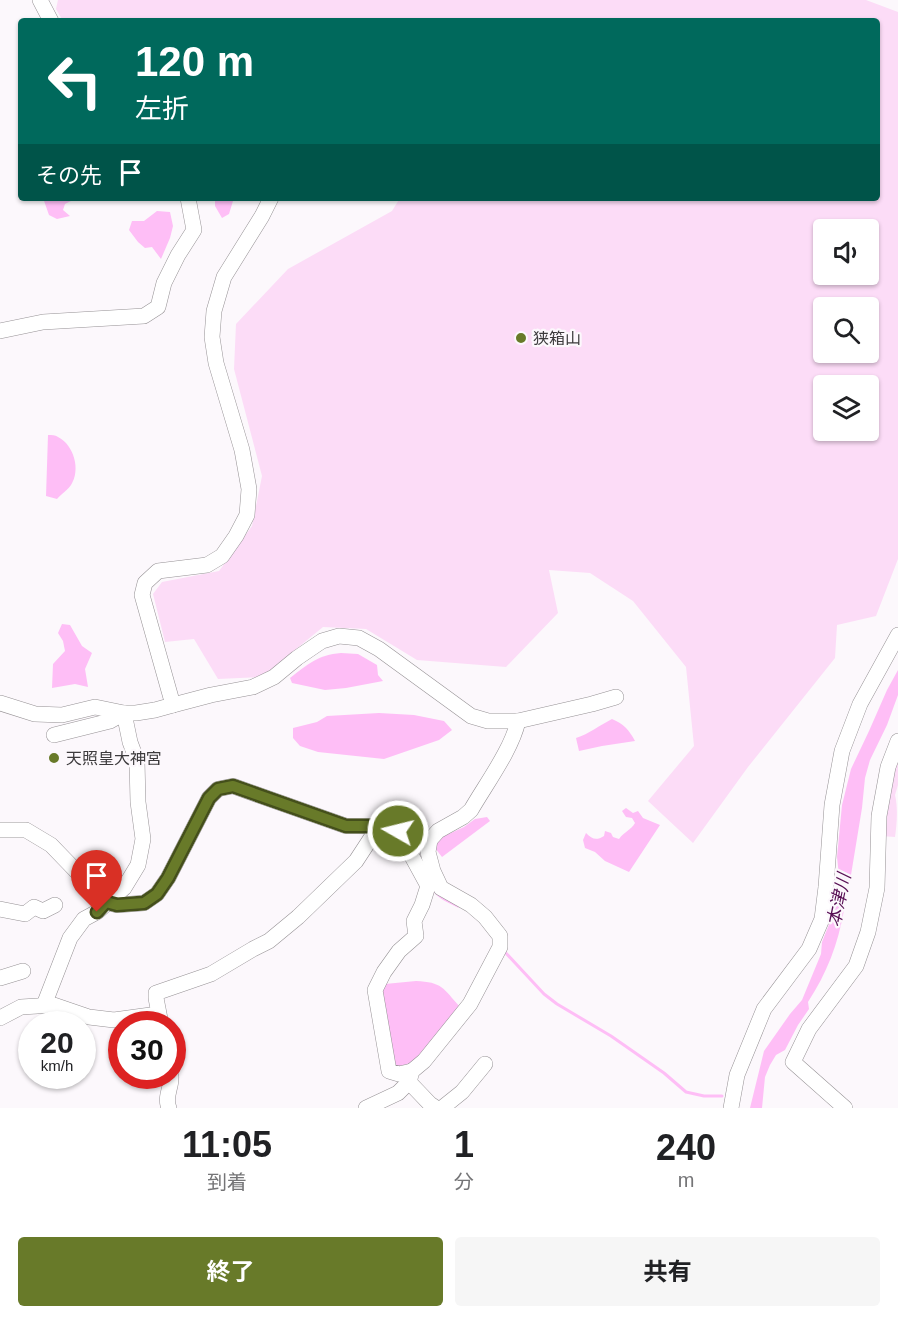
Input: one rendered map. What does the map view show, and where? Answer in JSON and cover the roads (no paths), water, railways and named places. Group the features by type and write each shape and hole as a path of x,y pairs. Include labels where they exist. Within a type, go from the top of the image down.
{"street":[{"path":"40,0 49,18"},
{"path":"0,331 43,322 144,316 158,307 164,283 194,230 189,201"},
{"path":"173,705 142,595 145,583 158,571 207,565 222,556 247,515 249,489 242,450 216,363 212,337 214,311 224,277 270,201"},
{"path":"731,1108 737,1075 765,1009 809,949 822,919 832,805 842,751 860,704 898,635"},
{"path":"0,704 35,714 62,715 94,707 124,713 155,710 253,687 274,677 322,641 339,636 359,638 379,649 471,716 488,721 518,721 616,697"},
{"path":"54,735 110,721 124,713"},
{"path":"44,1005 70,938 84,919 97,912 124,888 138,865 143,839 138,802 137,761 124,713"},
{"path":"366,1108 398,1093 470,1004 500,946 500,936 485,917 471,905 441,888 432,871 428,852 430,840 438,831 463,818 471,810 516,733 518,721"},
{"path":"845,1108 793,1062 809,1029 856,966 868,932 877,888 879,816 888,767 898,741"},
{"path":"0,830 26,830 51,845 106,902 117,905 144,903 157,894 168,878 209,798 218,789 233,786 346,826 386,824 398,831 428,886 414,921 416,936 399,951 375,990 389,1071 411,1076 430,1104 436,1108"},
{"path":"158,1011 156,993 212,974 282,932 356,861 373,835 375,826"},
{"path":"0,909 25,914 34,907 43,911 55,905"},
{"path":"0,978 23,971"},
{"path":"0,1018 21,1007 54,1005 89,1017 108,1019"},
{"path":"442,1108 462,1092 485,1064"},
{"path":"168,1108 169,1089"}],"water":[{"path":"44,201 71,201 65,204 63,210 70,216 57,219 49,215"},
{"path":"215,201 233,201 229,214 222,218 215,206"},
{"path":"157,211 170,212 173,226 161,259 152,247 145,248 138,242 129,230 132,221 144,221"},
{"path":"48,435 57,436 64,441 72,452 76,465 71,485 57,499 46,496"},
{"path":"62,624 70,625 82,646 92,653 85,669 88,687 75,684 52,688 53,664 65,651 58,633"},
{"path":"341,653 358,654 377,665 378,675 383,681 325,690 292,683 290,678 302,668 326,656"},
{"name":"本津川","path":"898,670 898,695 870,760 865,778 850,881 845,886 845,907 835,946 821,980 808,1002 809,1009 785,1050 776,1055 770,1065 765,1077 762,1108 750,1108 764,1051 802,1000 821,954 822,942 832,917 839,876 837,857 842,805 851,769"},
{"path":"379,713 414,715 444,721 452,730 439,740 384,759 318,752 300,746 293,738 293,728 317,722 327,716"},
{"path":"612,719 626,728 635,741 579,751 576,738"},
{"path":"626,808 633,813 638,811 643,818 660,825 629,872 605,861 595,852 585,848 583,840 586,833 596,839 604,836 605,831 619,839 635,823 622,811"},
{"path":"487,817 490,821 442,857 435,848 440,838 475,819"},
{"path":"416,981 441,987 460,1007 413,1062 398,1067 394,1064 381,991 385,984"}],"waterway":[{"path":"433,888 441,897 458,906"},
{"path":"504,951 544,994 611,1036 664,1073 686,1092 704,1096 722,1096"}],"place":[{"name":"狭箱山","path":"521,338"},
{"name":"天照皇大神宮","path":"54,758"}]}
